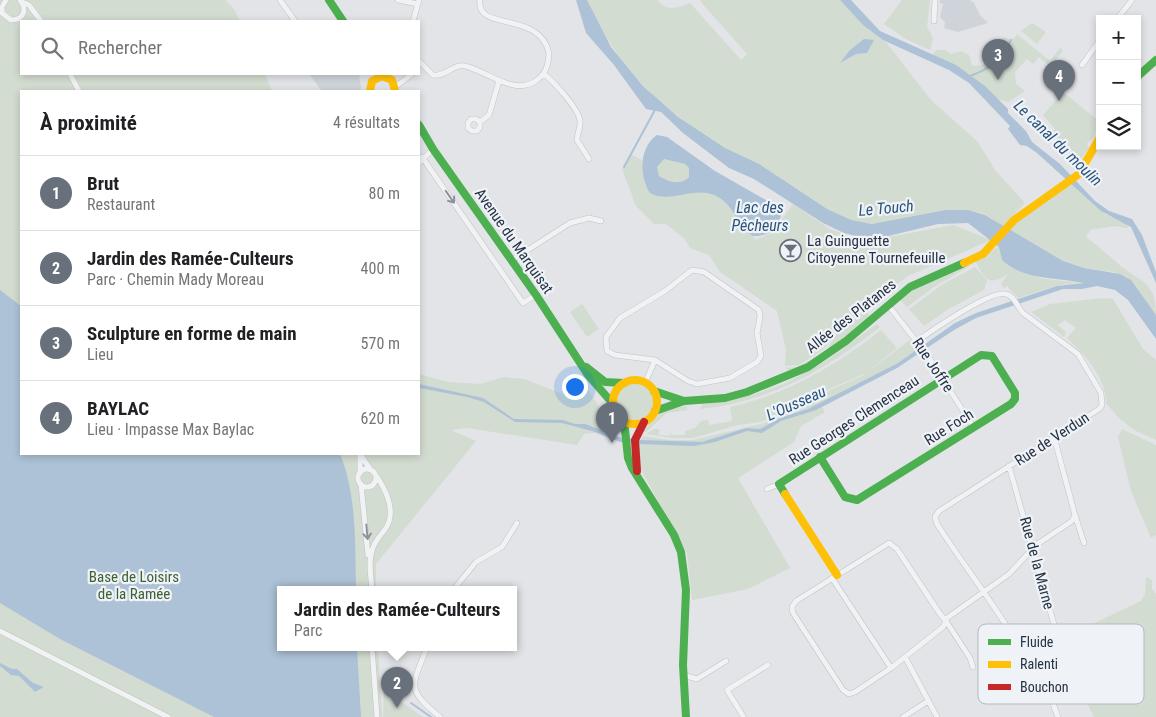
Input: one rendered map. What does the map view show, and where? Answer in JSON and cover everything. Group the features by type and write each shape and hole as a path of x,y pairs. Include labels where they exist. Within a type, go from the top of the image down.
{"street":[{"path":"6,0 1,8 6,18 20,21"},
{"path":"280,0 294,20"},
{"path":"329,0 342,20"},
{"path":"398,0 419,2 413,20"},
{"path":"421,68 430,74 438,76 457,66 464,66 485,72 498,81 526,86 544,74 550,54 538,32 486,16 480,8 480,0"},
{"path":"934,21 936,0"},
{"path":"1120,15 1132,0"},
{"path":"16,20 23,14 24,8 21,1"},
{"path":"21,1 29,4 40,20"},
{"path":"1082,65 1096,46"},
{"path":"1141,73 1156,60"},
{"path":"544,74 556,84 578,114 580,122 577,140 589,159"},
{"path":"71,75 78,90"},
{"path":"371,78 387,75 395,90 411,75"},
{"path":"480,122 489,116 498,81"},
{"name":"Avenue du Marquisat","path":"421,134 512,260 588,375 614,405"},
{"name":"Allée des Platanes","path":"655,411 684,401 724,398 747,392 794,374 836,350 910,287 973,260 994,244 1007,228 1028,209 1071,180 1086,165 1096,145"},
{"path":"420,161 422,157 433,149"},
{"path":"422,157 523,303 536,295"},
{"path":"512,260 570,223 589,218 601,221"},
{"path":"692,270 704,272 759,310 760,317 757,333 761,351 760,360 724,381 692,383 655,360 610,354 605,348 606,337 620,318 665,291 692,270"},
{"name":"Rue de Verdun","path":"917,341 967,309 997,294 1007,294 1013,297 1016,307 1078,354 1101,393 1102,405 1099,409 939,511 935,517 937,524 1005,624"},
{"name":"Rue Joffre","path":"888,305 926,352 974,428"},
{"name":"Rue Foch","path":"820,457 845,497 849,500 857,500 974,428 1011,404 1015,399 1015,393 989,355 980,355 943,379"},
{"path":"646,382 655,360"},
{"name":"Avenue du Marquisat","path":"582,364 605,382 624,383"},
{"name":"Rue Georges Clemenceau","path":"767,489 779,484 943,379"},
{"path":"630,441 655,411 657,404 654,391 646,382 631,380 624,383 616,393 614,405 624,420 637,473 674,535 681,552 686,590 683,675 686,717"},
{"name":"Allée des Platanes","path":"654,391 684,401"},
{"path":"624,420 634,424 644,422"},
{"path":"1054,438 1084,543"},
{"path":"360,455 371,586"},
{"path":"361,455 386,493 390,512 388,525 374,543 371,552 371,586"},
{"name":"Rue de la Marne","path":"1009,466 1054,624"},
{"path":"360,473 364,468 373,472 376,481 366,488 361,484"},
{"name":"Rue Georges Clemenceau","path":"779,484 834,576"},
{"path":"973,667 946,620 892,544 885,544 796,601 792,610 843,690 849,694 856,692 891,668 942,627 946,620 950,614 1016,568 1033,549 1072,521 1075,515"},
{"path":"456,586 476,562 502,548 517,523"},
{"path":"834,576 891,668"},
{"path":"0,631 168,717"},
{"path":"373,651 377,717"},
{"path":"426,651 415,679 414,689 420,700 440,717"},
{"path":"905,657 937,717"},
{"path":"683,675 697,679 726,661"},
{"path":"744,716 727,690 768,665"},
{"path":"903,717 928,701"},
{"name":"Rue de la Marne","path":"1053,704 1058,717"}],"shaded area":[{"path":"940,0 970,0 988,23 958,32 944,28 945,22 940,17 943,4 939,3"},
{"path":"310,75 361,75 359,76 360,90 321,90"}],"green space":[{"name":"Base de Loisirs de la Ramée","path":"0,0 225,0 234,9 240,20 20,20 20,75 265,75 272,90 20,90 20,455 420,455 420,374 448,382 480,384 504,377 524,379 560,393 588,390 615,431 584,434 577,445 467,428 451,430 476,441 376,564 376,586 277,586 277,651 378,651 382,717 0,717"},
{"path":"587,0 657,0 668,8 690,3 741,60 747,54 701,0 840,0 863,25 886,42 931,100 978,142 995,170 1025,203 1003,226 983,214 962,210 878,223 864,223 838,216 813,202 763,167 729,151 702,134 661,103 626,66 598,23"},
{"path":"902,0 930,0 927,27 933,38 930,50 906,39 884,24"},
{"path":"1032,23 1046,32 1037,44 1021,31"},
{"path":"1017,34 1050,61 1060,48 1063,51 1053,63 1067,74 1054,91 1051,92 1047,87 1053,80 1052,68 1039,57 1033,64 1027,59 1015,72 1016,84 1025,91 1008,102 995,98 932,57 936,50 946,50 951,54 961,51 969,55 972,66 993,64 998,60 995,56 1003,38 1014,39"},
{"path":"1063,92 1096,119 1096,132 1093,139 1087,143 1089,148 1081,159 1052,133 1055,129 1043,115"},
{"path":"630,154 642,160 645,183 655,195 670,196 703,192 718,197 729,207 756,240 773,232 793,204 830,229 854,238 873,240 953,225 991,240 908,276 866,307 836,333 825,348 799,365 785,366 786,350 777,311 720,272 709,255 690,248 684,238 666,224 654,224 636,206 622,169"},
{"path":"664,159 685,164 689,168 689,177 686,180 674,182 659,176 656,167"},
{"path":"1071,183 1105,214 1129,224 1128,228 1114,226 1090,230 1086,237 1147,285 1154,296 1156,315 1127,277 1114,272 1084,268 1065,262 1010,231 1015,222"},
{"path":"999,246 1002,260 1020,272 1052,280 1085,282 1060,285 1018,298 1007,286 1004,288 1001,284 1008,274 997,280 989,280 982,274 976,262"},
{"path":"973,264 934,287 907,307 900,300 913,290"},
{"path":"975,267 987,280 984,290 947,310 924,326 909,309 943,284"},
{"path":"1104,298 1113,299 1143,349 1156,360 1156,440 1134,430 1119,418 1106,403 1103,385 1099,376 1087,359 1067,338 1076,328 1065,320 1058,325 1066,332 1064,337 1031,312 1050,304"},
{"path":"582,304 599,329 587,337 570,312"},
{"path":"865,310 870,316 830,350 806,366 795,370 787,370 786,368 798,367 826,351 836,335"},
{"path":"877,324 880,327 860,343 796,382 750,399 700,409 702,404 752,395 786,383 824,362"},
{"path":"881,330 897,348 866,373 829,389 803,406 761,422 738,425 693,438 673,438 646,434 654,429 659,429 659,435 669,436 671,432 671,435 685,435 685,431 695,428 701,421 708,420 709,425 732,421 730,407 772,395 810,377 828,367"},
{"path":"910,340 918,350 898,363 820,403 825,412 801,426 794,442 738,478 790,568 748,589 692,600 687,553 632,454 643,436 669,440 693,440 765,423 803,408 832,389 862,376"},
{"path":"635,384 642,385 648,389 652,395 652,409 648,415 642,419 635,420 628,419 622,415 618,409 617,402 618,395 622,389 628,385"},
{"path":"687,406 687,410 667,413 647,431 640,434 662,411"},
{"path":"1122,429 1156,445 1156,535 1151,538 1131,491 1118,437"},
{"path":"1146,577 1152,580 1152,589 1156,594 1156,717 1094,717 1088,704 1144,704 1144,624 1093,624 1141,601 1145,594"},
{"path":"384,690 423,717 383,717"}],"water":[{"path":"576,0 587,0 611,47 643,86 678,117 725,148 759,164 827,209 851,220 872,224 946,210 968,210 985,215 1063,261 1084,268 1120,274 1131,280 1156,315 1156,339 1128,300 1115,290 1097,286 1082,289 1063,289 976,318 954,330 897,368 816,410 781,421 762,433 747,431 715,442 694,446 620,442 592,431 562,423 515,422 484,402 420,388 420,384 483,398 514,419 563,420 575,424 585,424 619,437 639,440 702,442 746,428 760,429 780,418 808,409 898,363 955,323 976,313 1057,286 1084,283 1020,272 1002,260 999,247 968,223 938,224 880,238 860,237 844,233 823,223 754,179 729,168 683,133 661,112 646,109 614,65 586,33"},
{"path":"840,0 851,0 880,31 956,65 985,86 1008,109 1008,113 1026,131 1032,142 1060,164 1095,201 1109,211 1132,219 1142,235 1156,272 1156,283 1131,227 1101,211 1037,153 1027,146 1020,145 1008,129 1010,126 969,83 949,70 883,40 863,25"},
{"path":"864,39 874,40 867,53 856,54 840,63 849,51"},
{"name":"Lac des Pêcheurs","path":"657,135 667,137 715,171 778,207 781,215 775,228 763,235 753,236 747,232 726,203 714,195 698,192 665,197 650,193 644,178 643,162 644,154 651,140","holes":["664,159 685,164 689,168 689,177 686,180 671,181 659,176 657,167"]},
{"name":"Base de Loisirs de la Ramée","path":"0,290 20,305 20,455 340,455 350,486 354,520 356,586 277,586 277,651 357,651 361,717 214,717 60,639 0,603"},
{"path":"0,663 12,669 17,669 33,683 44,687 35,692 19,676 11,675 0,666"}],"waterway":[{"path":"970,76 984,70 995,62 1011,40"},
{"path":"624,167 656,108"},
{"path":"411,703 431,717"}],"traffic: fast":[{"path":"329,0 342,20"},
{"path":"1141,73 1156,60"},
{"path":"420,127 433,149 536,295 588,375 614,405"},
{"path":"655,411 684,401 725,398 747,392 808,367 846,341 910,287 964,263"},
{"path":"785,494 779,484 829,452 981,355 992,356 1015,393 1015,399 1011,404 857,500 845,497 820,457"},
{"path":"586,367 605,382 624,383"},
{"path":"654,391 684,401"},
{"path":"624,420 628,458 632,468 674,535 681,552 686,590 683,665 686,717"}],"traffic: slow":[{"path":"370,90 372,81 382,76 392,80 395,90"},
{"path":"964,263 983,254 1014,220 1079,174 1096,144"},
{"path":"635,380 647,384 653,390 657,402 653,414 647,420 635,424 623,420 617,414 613,402 617,390 623,384 635,380"},
{"path":"785,494 837,575"}],"traffic: jam":[{"path":"637,471 635,440 644,422"}],"place":[{"name":"Sculpture en forme de main","path":"998,80"},
{"name":"BAYLAC","path":"1059,101"},
{"name":"La Guinguette Citoyenne Tournefeuille","path":"791,250"},
{"name":"Brut","path":"612,443"},
{"name":"Jardin des Ramée-Culteurs","path":"397,708"}],"water label":[{"name":"Le canal du moulin","path":"1058,143"},
{"name":"Le Touch","path":"886,208"},
{"name":"L'Ousseau","path":"796,403"}]}
